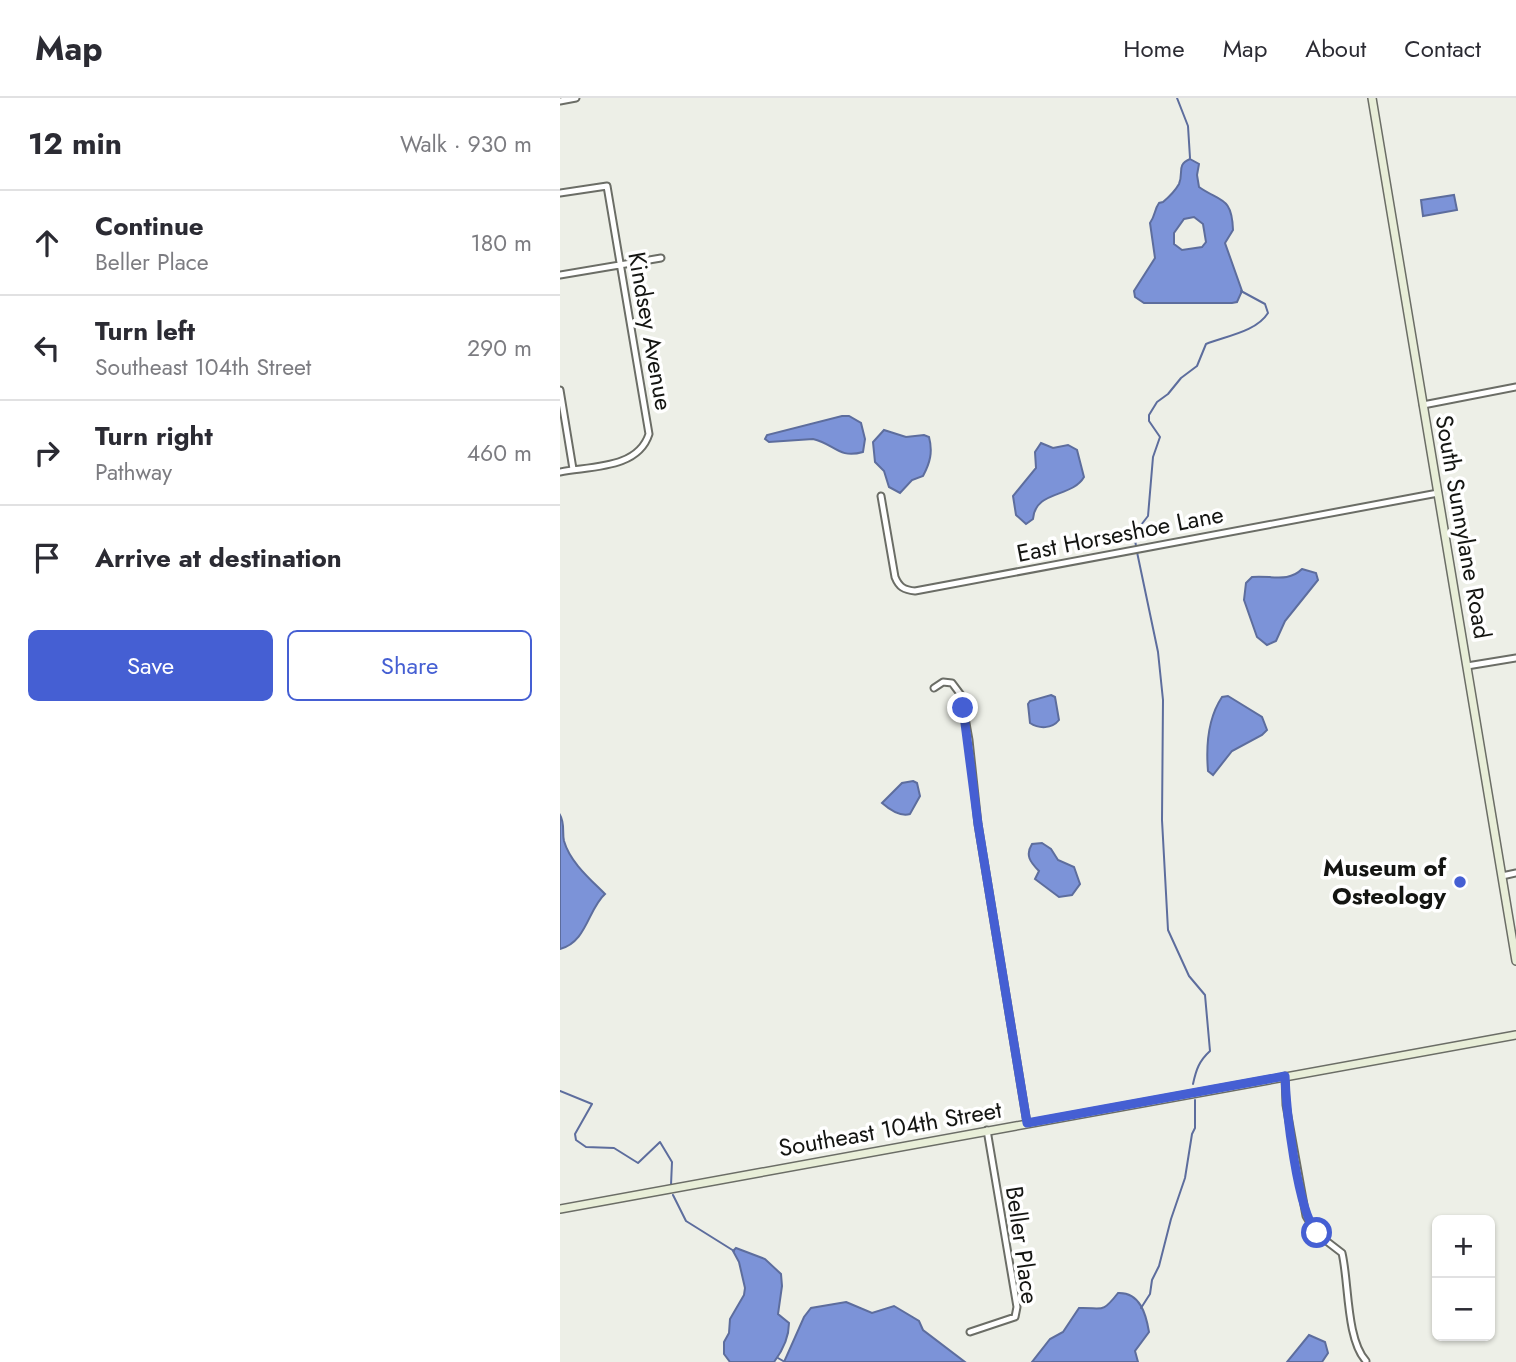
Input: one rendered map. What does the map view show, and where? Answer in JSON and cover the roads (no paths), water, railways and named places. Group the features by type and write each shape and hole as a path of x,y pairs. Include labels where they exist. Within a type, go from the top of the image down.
{"street":[{"path":"560,101 576,98"},
{"name":"South Sunnylane Road","path":"1372,98 1516,961"},
{"name":"Kindsey Avenue","path":"560,193 607,186 649,434 646,444 627,460 573,469"},
{"path":"560,275 661,258"},
{"path":"1423,405 1516,387"},
{"path":"560,390 573,469 560,471"},
{"name":"East Horseshoe Lane","path":"881,496 895,577 898,585 915,591 1438,493"},
{"path":"1467,666 1516,658"},
{"path":"934,688 939,683 951,683 961,695 978,824 1027,1123"},
{"path":"1502,876 1516,873"},
{"name":"Southeast 104th Street","path":"560,1209 1516,1035"},
{"path":"1285,1076 1286,1105 1303,1204 1310,1226 1342,1253 1355,1338 1360,1355 1366,1361"},
{"name":"Beller Place","path":"970,1332 1015,1317 1017,1307 987,1130"}],"water":[{"path":"1190,159 1199,164 1199,187 1224,201 1230,211 1233,230 1225,243 1242,291 1237,302 1144,303 1135,297 1134,291 1155,258 1150,223 1159,203 1179,184 1182,166","holes":["1194,217 1203,224 1206,242 1202,247 1182,250 1174,244 1174,233 1184,219"]},
{"path":"1454,195 1457,210 1423,216 1421,200"},
{"path":"849,416 861,423 865,439 863,452 848,454 813,439 769,442 765,439 767,435"},
{"path":"884,430 906,437 929,437 930,457 923,476 912,480 900,493 889,487 884,471 875,462 873,442"},
{"path":"1041,443 1053,448 1068,445 1077,450 1084,477 1078,484 1040,503 1033,519 1026,524 1016,515 1013,496 1036,468 1035,452"},
{"path":"1302,569 1316,573 1318,580 1285,621 1276,641 1267,645 1257,637 1244,600 1246,583 1252,577 1285,577"},
{"path":"1051,695 1055,697 1059,720 1045,727 1030,723 1030,701"},
{"path":"1228,696 1262,717 1267,730 1232,751 1213,775 1208,771 1209,733 1217,705 1222,697"},
{"path":"902,783 917,783 920,796 910,814 899,814 882,803"},
{"path":"560,815 567,849 581,870 605,894 576,940 560,949"},
{"path":"1042,843 1051,849 1058,860 1074,867 1080,884 1072,895 1059,897 1035,879 1039,871 1031,861 1029,852 1032,844"},
{"path":"736,1248 765,1259 781,1274 778,1314 789,1323 789,1328 785,1344 774,1362 730,1362 724,1354 730,1319 744,1295 745,1288 739,1262 733,1251"},
{"path":"1118,1293 1137,1300 1146,1318 1149,1332 1135,1351 1138,1362 1032,1362 1050,1339 1063,1332 1079,1308 1104,1307"},
{"path":"846,1302 872,1313 894,1306 919,1321 923,1330 965,1362 784,1362 804,1317 811,1308"},
{"path":"1309,1335 1325,1342 1328,1353 1322,1362 1287,1362"}],"waterway":[{"path":"1177,98 1188,126 1190,158"},
{"path":"1136,546 1134,534 1148,516 1153,457 1160,437 1149,421 1149,415 1157,402 1197,366 1206,344 1240,333 1256,325 1268,313 1265,304 1241,291"},
{"path":"1137,552 1158,652 1163,700 1162,820 1168,930 1189,976 1205,995 1210,1051 1198,1066 1193,1084"},
{"path":"560,1091 592,1104 575,1134 576,1140 586,1147 614,1148 638,1163 660,1142 672,1162 671,1185"},
{"path":"1141,1308 1150,1294 1152,1280 1159,1266 1185,1178 1195,1128 1195,1100"},
{"path":"673,1195 686,1221 734,1251"},
{"path":"778,1358 785,1362"}],"place":[{"name":"Museum of Osteology","path":"1460,882"}]}
